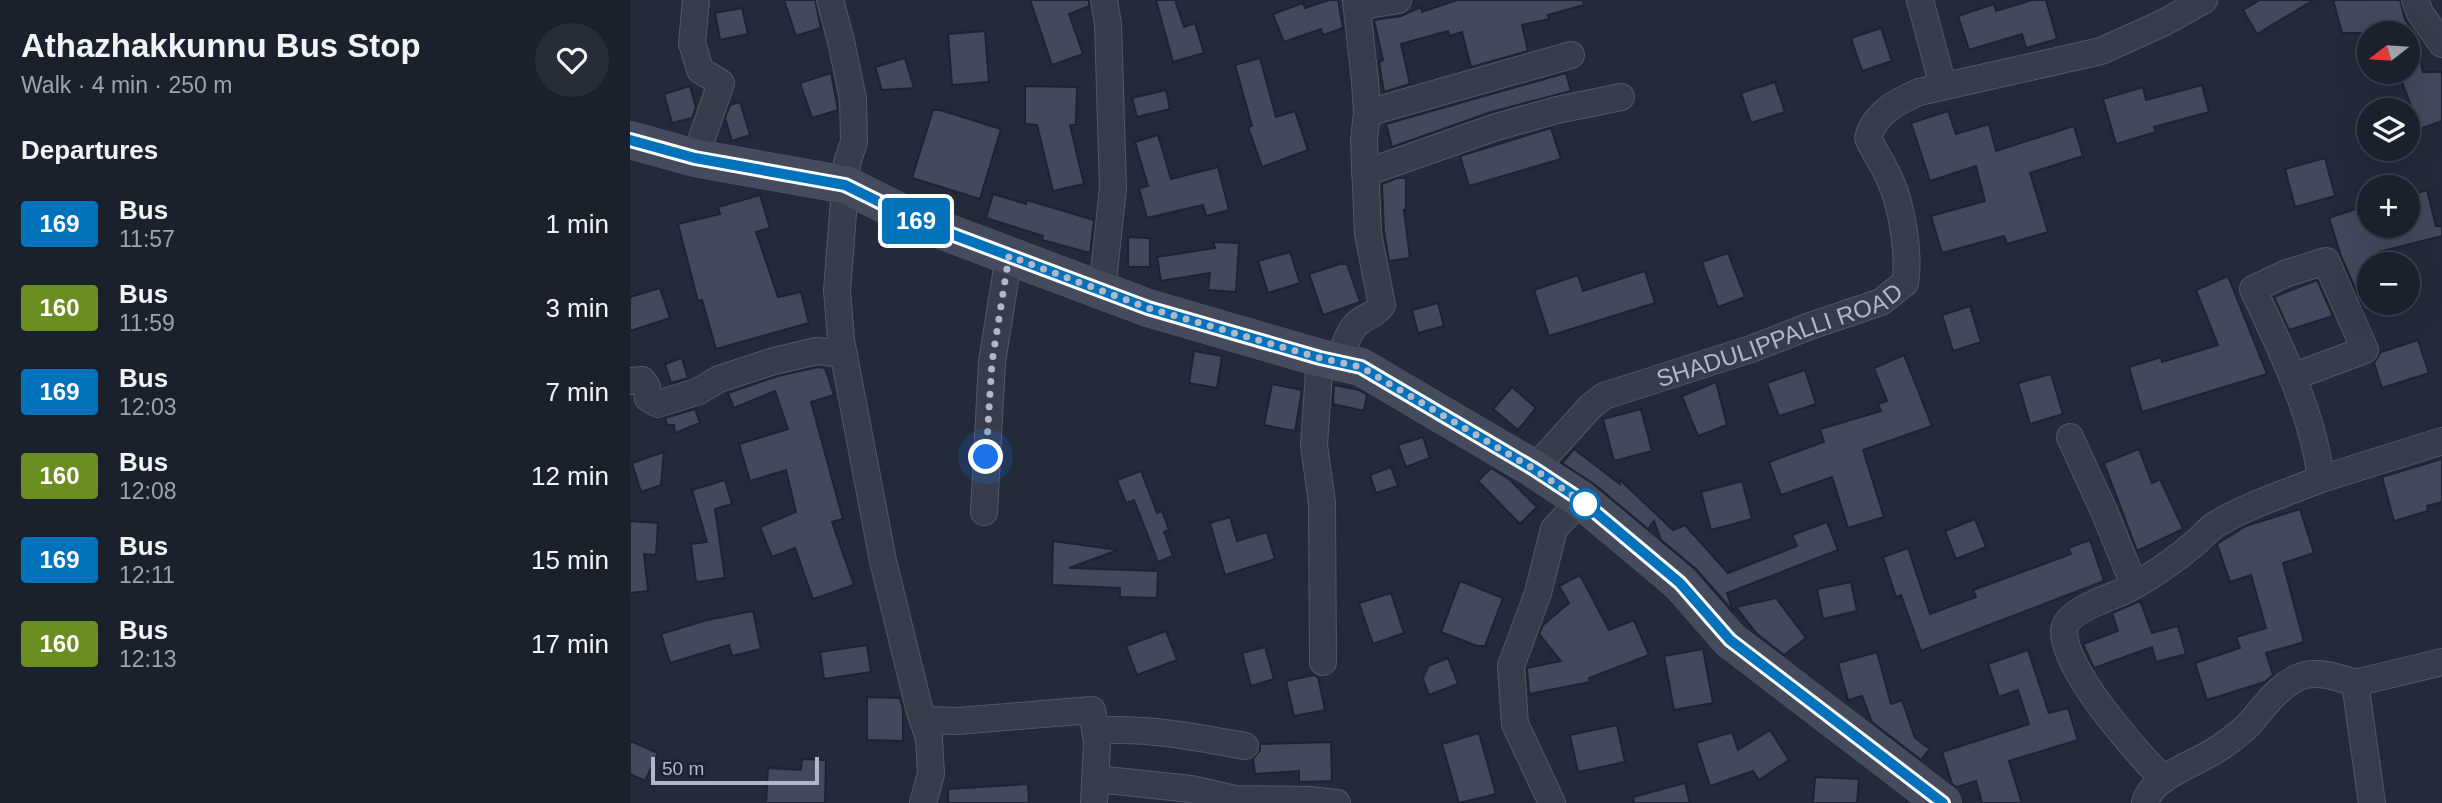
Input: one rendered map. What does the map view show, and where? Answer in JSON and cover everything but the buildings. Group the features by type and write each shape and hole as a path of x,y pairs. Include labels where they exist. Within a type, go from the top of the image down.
{"main road":[{"path":"630,140 695,158 845,185 922,223 1148,308 1361,367 1534,469 1581,500 1680,583 1730,640 1943,803"}],"street":[{"path":"695,158 721,83 700,70 692,43 696,0"},
{"path":"830,0 853,99 854,142 847,163 837,290 844,354 883,561 929,738 931,774 923,803"},
{"path":"1102,291 1112,188 1108,24 1104,0"},
{"path":"1323,662 1322,503 1314,445 1330,360 1357,323 1377,313 1382,305 1368,234 1365,173 1367,113 1356,4 1398,0"},
{"path":"1920,0 1943,86"},
{"name":"SHADULIPPALLI ROAD","path":"1534,469 1590,407 1604,396 1751,349 1881,302 1905,283 1909,265 1894,191 1868,138 1872,124 1892,105 1919,92 2101,51 2163,23 2204,0"},
{"path":"2415,0 2420,13 2442,44"},
{"path":"1367,113 1571,55"},
{"path":"1365,173 1496,127 1557,110 1621,97"},
{"path":"984,512 992,362 1009,256"},
{"path":"2292,377 2365,350 2326,261 2287,273 2253,289 2292,377 2318,460 2321,479"},
{"path":"630,381 642,380 647,387 648,398 658,404 699,391 737,372 774,360 817,351 844,354"},
{"path":"2070,437 2134,585"},
{"path":"2163,779 2120,733 2096,699 2068,648 2064,629 2067,621 2079,612 2157,572 2217,523 2321,479 2442,441"},
{"path":"1552,803 1515,724 1511,666 1538,593 1554,528 1581,500"},
{"path":"2145,803 2146,796 2167,775 2196,763 2235,737 2265,704 2298,677 2335,676 2355,683 2442,662"},
{"path":"2355,683 2372,803"},
{"path":"923,720 958,721 1092,710 1096,731 1096,791 1191,789 1235,799 1337,803"},
{"path":"1096,731 1126,729 1199,737 1245,746"}],"bus line":[{"name":"169","path":"630,140 695,158 845,185 922,223 1148,308 1320,358 1361,367 1534,469 1581,500 1680,583 1730,640 1943,803"}],"route":[{"path":"986,457 992,362 1009,256 1148,308 1320,358 1361,367 1534,469 1585,504"}]}
